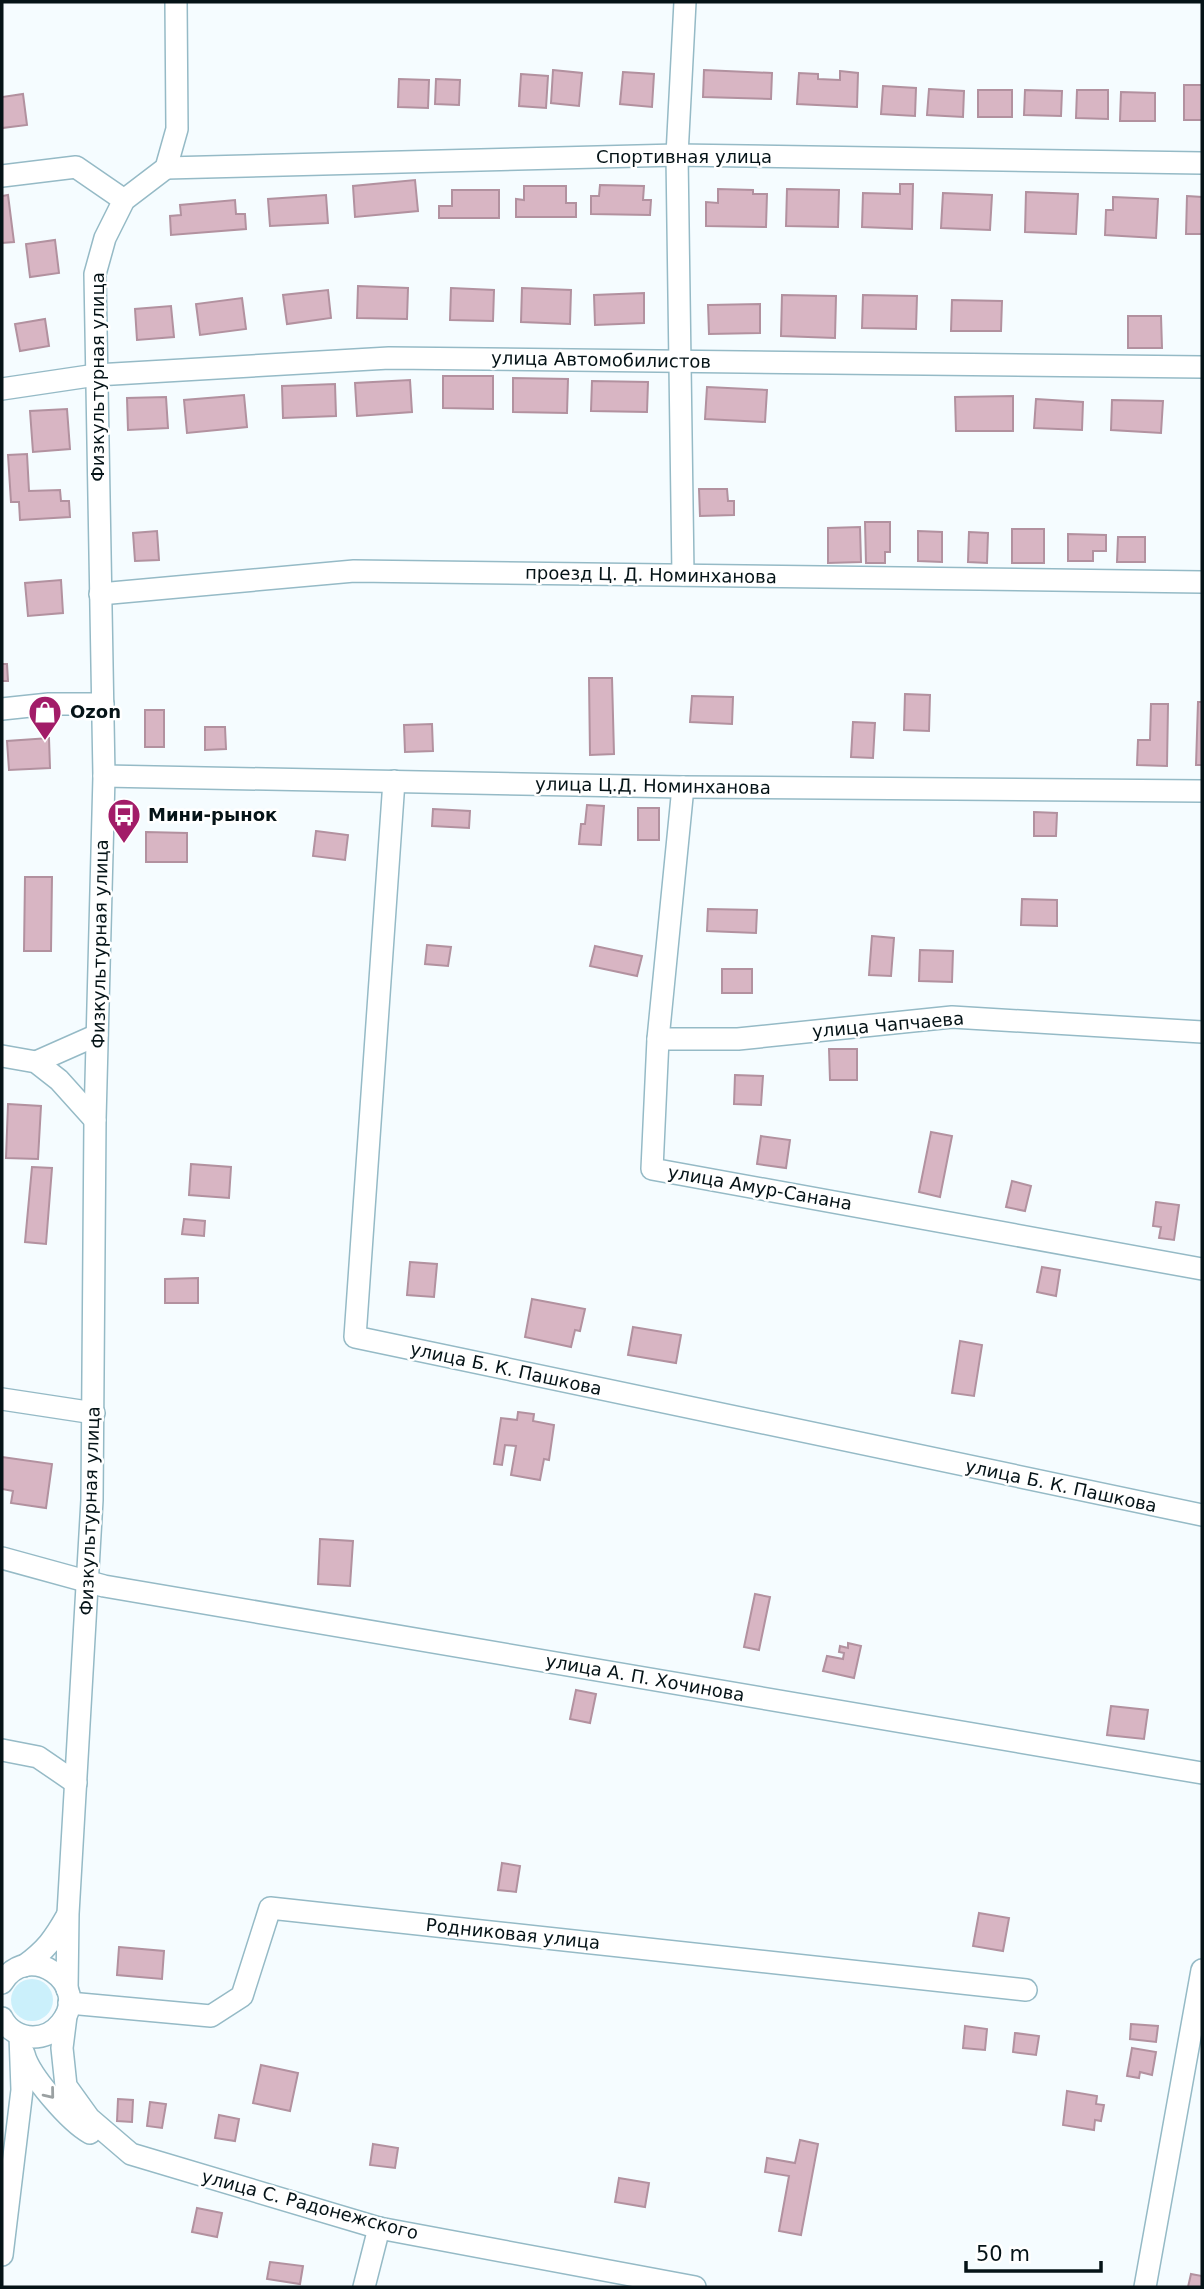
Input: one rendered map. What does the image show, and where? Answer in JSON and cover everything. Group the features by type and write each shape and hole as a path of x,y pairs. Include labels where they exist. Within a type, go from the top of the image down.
{"street":[{"path":"166,168 177,129 176,2"},
{"path":"683,575 677,155 685,2"},
{"name":"Спортивная улица","path":"166,168 677,155 1202,163"},
{"path":"2,176 76,167 124,200"},
{"name":"Физкультурная улица","path":"67,2002 68,1914 88,1583 94,1413 95,1120 104,776 95,274 104,238 124,200 166,168"},
{"name":"улица Автомобилистов","path":"2,389 96,375 389,358 1202,367"},
{"name":"проезд Ц. Д. Номинханова","path":"100,594 354,571 1202,582"},
{"path":"2,709 49,704 103,704"},
{"name":"улица Ц.Д. Номинханова","path":"104,776 683,788 1202,791"},
{"name":"улица Б. К. Пашкова","path":"394,780 355,1337 1202,1516"},
{"name":"улица Амур-Санана","path":"683,788 658,1039 652,1169 1202,1269"},
{"name":"улица Чапчаева","path":"658,1039 738,1039 952,1017 1202,1032"},
{"path":"36,1062 97,1035"},
{"path":"2,1056 36,1062 59,1080 95,1120"},
{"path":"2,1399 94,1413"},
{"name":"улица А. П. Хочинова","path":"2,1558 88,1583 1202,1773"},
{"path":"2,1750 38,1757 76,1783"},
{"name":"Родниковая улица","path":"67,2002 211,2016 242,1996 271,1908 1026,1990"},
{"name":"Физкультурная улица","path":"11,1973 43,1952 68,1914"},
{"name":"Физкультурная улица","path":"11,1973 35,1964 46,1967 62,1979 67,2002"},
{"path":"1145,2287 1202,1970"},
{"path":"7,2024 41,2036 52,2032 67,2002"},
{"name":"улица С. Радонежского","path":"67,2002 62,2048 66,2086 89,2118 131,2154 379,2228 695,2287"},
{"path":"7,2024 26,2063 57,2103 84,2129 131,2154"},
{"path":"2,2255 22,2090 7,2024"},
{"path":"364,2287 379,2228"}],"shaded area":[{"path":"32,1979 47,1985 53,2000 47,2015 32,2021 17,2015 11,2000 17,1985"}],"building":[{"path":"553,70 582,73 579,106 551,103"},
{"path":"704,70 772,73 771,99 703,97"},
{"path":"840,71 858,73 857,107 797,104 799,73 818,74 818,79 840,80"},
{"path":"623,72 654,74 652,107 620,104"},
{"path":"521,74 548,76 546,108 519,106"},
{"path":"399,79 429,80 428,108 398,107"},
{"path":"436,79 460,80 459,105 435,104"},
{"path":"1184,85 1202,85 1202,120 1184,120"},
{"path":"883,86 916,88 915,116 881,114"},
{"path":"929,89 964,91 963,117 927,115"},
{"path":"978,90 1012,90 1012,117 978,117"},
{"path":"1025,90 1062,91 1061,116 1024,115"},
{"path":"1077,90 1108,90 1108,119 1076,118"},
{"path":"1121,92 1155,93 1155,121 1120,121"},
{"path":"23,94 27,125 2,128 2,97"},
{"path":"415,180 418,211 355,217 353,186"},
{"path":"900,184 913,184 912,229 862,227 863,193 900,194"},
{"path":"600,185 644,186 643,200 651,200 650,215 591,214 591,196 599,196"},
{"path":"524,186 566,186 566,203 576,203 576,217 516,217 516,199 524,200"},
{"path":"718,189 753,190 753,194 767,194 766,227 706,226 706,202 718,203"},
{"path":"787,189 839,190 838,227 786,226"},
{"path":"452,190 499,190 499,218 439,218 439,206 452,206"},
{"path":"1026,192 1078,194 1076,234 1025,232"},
{"path":"943,193 992,195 990,230 941,228"},
{"path":"8,195 14,242 2,243 2,196"},
{"path":"326,195 328,223 270,226 268,199"},
{"path":"1187,196 1202,197 1202,234 1186,234"},
{"path":"1113,197 1158,199 1156,238 1105,235 1106,210 1113,210"},
{"path":"235,200 236,214 245,214 246,229 171,235 170,216 181,215 180,205"},
{"path":"55,240 59,273 30,277 26,244"},
{"path":"358,286 408,288 407,319 357,318"},
{"path":"451,288 494,290 493,321 450,320"},
{"path":"522,288 571,290 570,324 521,322"},
{"path":"328,290 331,318 287,324 283,295"},
{"path":"644,293 644,323 595,325 594,295"},
{"path":"782,295 836,296 835,338 781,336"},
{"path":"863,295 917,296 916,329 862,328"},
{"path":"242,298 246,329 200,335 196,304"},
{"path":"952,300 1002,301 1001,331 951,331"},
{"path":"760,304 760,333 709,334 708,305"},
{"path":"171,306 174,337 137,340 135,309"},
{"path":"1128,316 1161,316 1162,348 1128,348"},
{"path":"45,319 49,346 20,351 15,324"},
{"path":"443,376 493,376 493,409 443,408"},
{"path":"513,378 568,379 567,413 513,412"},
{"path":"410,380 412,412 357,416 355,383"},
{"path":"592,381 648,382 647,412 591,411"},
{"path":"335,384 336,416 283,418 282,386"},
{"path":"707,387 767,390 765,422 705,419"},
{"path":"244,395 247,427 187,433 184,400"},
{"path":"1013,396 1013,431 956,431 955,397"},
{"path":"166,397 168,428 128,430 127,398"},
{"path":"1036,399 1083,402 1082,430 1034,428"},
{"path":"1112,400 1163,401 1161,433 1111,430"},
{"path":"67,409 70,449 33,452 30,411"},
{"path":"27,454 29,491 60,490 61,501 69,501 70,517 20,520 19,502 11,502 8,455"},
{"path":"699,489 727,489 728,501 734,501 734,515 700,516"},
{"path":"865,522 890,522 890,552 885,552 885,563 866,563"},
{"path":"860,527 861,562 828,563 828,528"},
{"path":"1012,529 1044,529 1044,563 1012,563"},
{"path":"157,531 159,560 135,561 133,533"},
{"path":"918,531 942,532 942,562 918,561"},
{"path":"969,532 988,533 987,563 968,562"},
{"path":"1068,534 1106,535 1106,551 1093,551 1093,561 1068,561"},
{"path":"1118,537 1145,537 1145,562 1117,562"},
{"path":"61,580 63,613 28,616 25,583"},
{"path":"2,664 7,664 8,681 2,681"},
{"path":"589,678 612,678 614,754 590,755"},
{"path":"905,694 930,695 929,731 904,730"},
{"path":"692,696 733,697 732,724 690,722"},
{"path":"1198,702 1202,702 1202,765 1196,765"},
{"path":"1151,704 1168,704 1167,766 1137,765 1138,740 1150,740"},
{"path":"145,710 164,710 164,747 145,747"},
{"path":"853,722 875,723 873,758 851,757"},
{"path":"432,724 433,751 405,752 404,725"},
{"path":"205,727 225,727 226,749 205,750"},
{"path":"49,738 50,768 9,770 7,741"},
{"path":"587,805 604,806 601,845 579,844"},
{"path":"638,808 659,808 659,840 638,840"},
{"path":"433,809 470,811 469,828 432,826"},
{"path":"1034,812 1057,813 1056,836 1034,836"},
{"path":"316,831 348,835 345,860 313,856"},
{"path":"146,832 187,833 187,862 146,862"},
{"path":"25,877 52,877 51,951 24,951"},
{"path":"1022,899 1057,900 1057,926 1021,925"},
{"path":"708,909 757,910 756,933 707,931"},
{"path":"872,936 894,938 891,976 869,975"},
{"path":"427,945 451,947 448,966 425,964"},
{"path":"595,946 642,956 637,976 590,966"},
{"path":"920,950 953,951 952,982 919,981"},
{"path":"722,969 752,969 752,993 722,993"},
{"path":"829,1049 857,1049 857,1080 830,1080"},
{"path":"735,1075 763,1076 761,1105 734,1104"},
{"path":"8,1104 41,1106 38,1159 6,1158"},
{"path":"931,1132 952,1136 940,1197 919,1192"},
{"path":"761,1136 790,1140 786,1168 757,1164"},
{"path":"191,1164 231,1167 229,1198 189,1195"},
{"path":"32,1167 52,1168 46,1244 25,1242"},
{"path":"1012,1181 1031,1186 1025,1211 1006,1207"},
{"path":"1156,1202 1179,1205 1174,1240 1159,1238 1161,1227 1153,1226"},
{"path":"184,1219 205,1221 204,1236 182,1234"},
{"path":"410,1262 437,1264 434,1297 407,1295"},
{"path":"1042,1267 1060,1270 1056,1296 1037,1292"},
{"path":"198,1278 198,1303 165,1303 165,1279"},
{"path":"532,1299 585,1309 580,1331 575,1330 571,1347 525,1337"},
{"path":"633,1327 681,1335 676,1363 628,1355"},
{"path":"960,1341 982,1345 974,1396 952,1393"},
{"path":"518,1412 534,1414 533,1421 554,1425 549,1460 544,1459 540,1480 511,1475 516,1446 505,1445 502,1465 494,1464 501,1418 517,1420"},
{"path":"2,1457 52,1464 46,1508 11,1503 13,1491 2,1489"},
{"path":"320,1539 353,1541 350,1586 318,1584"},
{"path":"755,1594 770,1597 759,1650 744,1647"},
{"path":"848,1643 861,1646 854,1678 823,1671 827,1656 843,1659 844,1653 839,1652 840,1646 848,1648"},
{"path":"576,1690 596,1694 590,1723 570,1719"},
{"path":"1111,1706 1148,1710 1144,1739 1107,1735"},
{"path":"502,1863 520,1866 516,1892 498,1890"},
{"path":"979,1913 1009,1918 1003,1951 973,1946"},
{"path":"119,1947 164,1951 162,1979 117,1975"},
{"path":"1131,2024 1158,2026 1156,2042 1130,2039"},
{"path":"965,2026 987,2029 985,2050 963,2048"},
{"path":"1015,2033 1039,2036 1036,2055 1013,2052"},
{"path":"1132,2048 1156,2052 1152,2075 1140,2072 1139,2078 1127,2076"},
{"path":"261,2065 298,2073 290,2111 253,2103"},
{"path":"1067,2091 1097,2096 1096,2104 1104,2105 1101,2121 1095,2120 1094,2130 1063,2125"},
{"path":"118,2099 133,2100 132,2122 117,2121"},
{"path":"150,2102 166,2104 162,2128 147,2126"},
{"path":"219,2115 239,2119 235,2141 215,2138"},
{"path":"800,2140 818,2144 801,2235 779,2231 789,2176 765,2172 767,2158 795,2163"},
{"path":"373,2144 398,2148 395,2168 370,2165"},
{"path":"619,2178 649,2183 645,2207 615,2202"},
{"path":"197,2208 222,2213 217,2237 192,2232"},
{"path":"270,2262 303,2266 300,2284 267,2279"},
{"path":"1191,2274 1202,2276 1202,2287 1188,2287"}],"place":[{"name":"Ozon","path":"45,742"},
{"name":"Мини-рынок","path":"124,845"}]}
